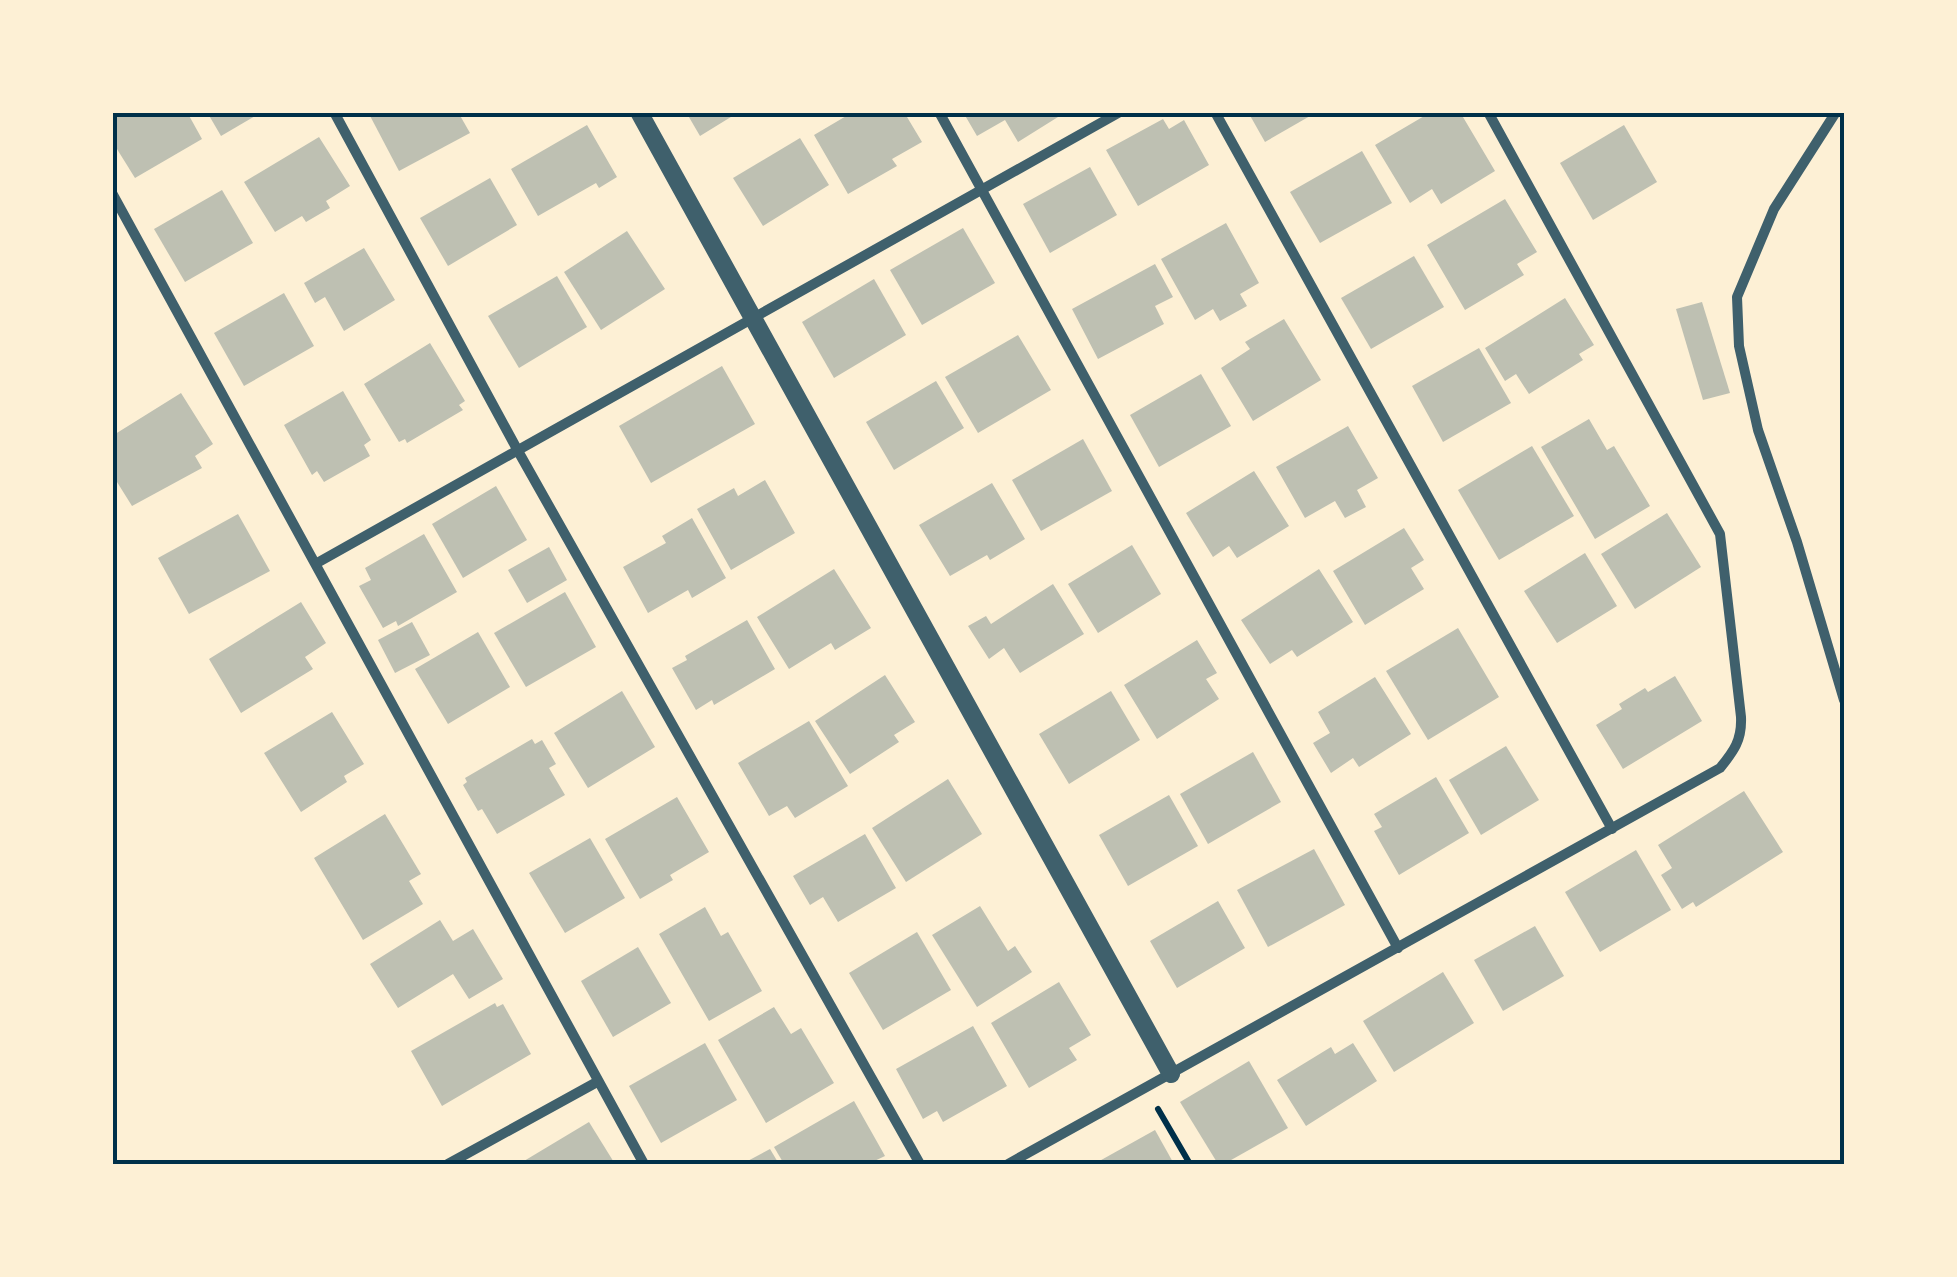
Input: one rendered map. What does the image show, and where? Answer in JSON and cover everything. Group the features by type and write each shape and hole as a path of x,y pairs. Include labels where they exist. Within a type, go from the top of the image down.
{"street":[{"path":"334,112 518,450 920,1164"},
{"path":"638,112 1172,1074"},
{"path":"939,112 1398,948"},
{"path":"316,563 1120,112"},
{"path":"1215,112 1612,829"},
{"path":"1008,1164 1720,768 1742,733 1720,534 1488,112"},
{"path":"1836,112 1774,209 1736,297 1739,346 1758,430 1797,542 1844,700"},
{"path":"112,193 644,1164"},
{"path":"448,1164 597,1082"}],"path":[{"path":"1146,1088 1190,1164"}],"building":[{"path":"124,112 187,112 202,139 135,178 112,141 112,119"},
{"path":"207,112 262,112 221,136"},
{"path":"368,112 458,112 470,133 399,171"},
{"path":"686,112 739,112 700,136"},
{"path":"853,112 904,112 922,142 892,159 897,166 848,194 814,135"},
{"path":"963,112 1066,112 1018,142 1005,120 977,136"},
{"path":"1248,112 1317,112 1265,142"},
{"path":"1431,112 1460,112 1495,171 1441,204 1432,189 1410,203 1375,145"},
{"path":"1163,119 1169,129 1184,120 1209,165 1138,206 1106,150"},
{"path":"587,125 617,177 599,188 596,183 538,216 511,169"},
{"path":"1624,125 1657,182 1593,220 1560,163"},
{"path":"319,137 350,186 326,201 330,208 306,222 302,216 275,232 244,182"},
{"path":"800,138 829,185 763,226 733,178"},
{"path":"1362,151 1392,203 1320,243 1290,192"},
{"path":"1090,167 1117,215 1050,253 1023,204"},
{"path":"490,178 517,225 448,266 420,218"},
{"path":"222,190 253,243 185,282 154,229"},
{"path":"1505,199 1537,252 1517,264 1524,275 1465,310 1427,245"},
{"path":"1226,223 1259,283 1240,294 1247,306 1220,321 1213,309 1195,320 1161,259"},
{"path":"963,228 995,283 922,325 890,270"},
{"path":"627,231 665,289 601,330 564,272"},
{"path":"364,248 395,300 344,331 325,297 315,303 304,283"},
{"path":"1414,256 1444,307 1371,349 1341,298"},
{"path":"1155,264 1173,297 1155,306 1164,324 1098,359 1072,309"},
{"path":"557,276 587,327 519,368 488,316"},
{"path":"874,279 906,335 834,378 802,322"},
{"path":"284,293 314,346 244,386 214,333"},
{"path":"1565,298 1594,345 1579,354 1583,360 1529,394 1516,374 1505,381 1485,348"},
{"path":"1702,302 1730,393 1703,400 1676,309"},
{"path":"1284,319 1321,380 1253,421 1221,368 1250,349 1245,342"},
{"path":"1018,335 1051,390 978,433 945,377"},
{"path":"430,343 465,401 459,405 463,410 407,443 405,439 399,442 364,384"},
{"path":"1479,348 1511,403 1443,442 1412,386"},
{"path":"722,366 755,424 651,483 619,426"},
{"path":"1201,374 1231,426 1159,467 1130,415"},
{"path":"936,381 964,428 894,470 866,422"},
{"path":"343,391 371,440 364,445 370,456 324,482 317,471 312,475 284,425"},
{"path":"181,393 213,444 195,456 202,468 132,506 112,474 112,436"},
{"path":"1589,419 1607,450 1614,446 1650,506 1595,539 1541,447"},
{"path":"1348,426 1378,478 1357,490 1366,507 1345,518 1335,501 1305,518 1276,467"},
{"path":"1083,439 1112,491 1041,531 1012,480"},
{"path":"1532,446 1574,516 1499,560 1458,490"},
{"path":"1254,471 1289,526 1237,558 1229,546 1213,557 1186,513"},
{"path":"765,480 795,533 731,570 697,509 734,488 738,496"},
{"path":"992,483 1025,539 990,560 987,555 950,576 919,525"},
{"path":"496,486 527,540 463,578 432,524"},
{"path":"1667,513 1701,567 1635,609 1601,554"},
{"path":"238,514 270,571 189,614 158,558"},
{"path":"692,518 726,578 692,598 688,590 648,613 623,567 666,543 662,536"},
{"path":"1404,528 1424,560 1411,568 1424,589 1365,625 1333,571"},
{"path":"424,534 457,592 398,626 396,621 383,628 359,586 371,580 365,568"},
{"path":"1132,545 1161,594 1098,633 1068,584"},
{"path":"549,547 567,580 527,603 508,570"},
{"path":"1585,553 1617,606 1557,643 1524,591"},
{"path":"834,569 871,628 835,650 831,643 789,669 757,617"},
{"path":"1319,569 1353,622 1297,657 1292,650 1270,664 1241,620"},
{"path":"1053,584 1084,634 1020,673 1004,648 989,659 968,626 986,616 991,624"},
{"path":"565,592 596,647 526,687 494,633"},
{"path":"301,602 326,643 305,657 313,669 241,713 209,659"},
{"path":"747,620 775,669 714,705 712,700 696,710 672,668 687,660 685,656"},
{"path":"412,622 430,655 395,673 378,640"},
{"path":"1458,628 1499,697 1428,740 1386,671"},
{"path":"478,632 510,687 448,724 415,669"},
{"path":"1197,640 1217,673 1206,679 1219,699 1157,739 1124,685"},
{"path":"885,675 915,722 894,735 899,742 850,774 815,721"},
{"path":"1675,676 1702,721 1623,769 1596,725 1622,709 1619,704"},
{"path":"1375,677 1411,734 1359,767 1353,758 1331,773 1313,743 1330,733 1318,712"},
{"path":"622,691 655,747 588,788 554,733"},
{"path":"1111,691 1140,740 1069,784 1039,734"},
{"path":"332,712 364,764 344,776 347,782 301,812 264,753"},
{"path":"809,721 848,786 795,818 787,806 769,816 738,763"},
{"path":"532,739 535,744 542,740 556,764 549,768 565,795 497,834 463,785 467,782 465,778"},
{"path":"1506,746 1539,800 1481,835 1449,780"},
{"path":"1253,752 1281,802 1208,844 1180,794"},
{"path":"1436,777 1469,833 1399,875 1374,831 1382,827 1374,814"},
{"path":"948,779 982,834 906,882 872,828"},
{"path":"1744,791 1783,852 1696,907 1693,902 1682,909 1661,875 1672,868 1658,845"},
{"path":"1169,795 1198,846 1128,886 1099,835"},
{"path":"677,797 709,852 640,899 605,839"},
{"path":"385,814 421,874 409,881 423,904 363,940 314,858"},
{"path":"865,834 896,888 838,922 823,897 810,905 793,876"},
{"path":"590,838 625,898 565,933 529,873"},
{"path":"1314,849 1345,905 1268,947 1237,890"},
{"path":"1636,850 1671,910 1600,952 1565,892"},
{"path":"1218,901 1245,948 1177,988 1150,941"},
{"path":"980,906 1008,951 1015,946 1032,972 977,1007 932,935"},
{"path":"705,907 721,936 728,932 762,991 709,1021 659,934"},
{"path":"440,920 453,941 473,929 503,979 469,999 453,974 398,1008 370,964"},
{"path":"1535,926 1564,976 1503,1011 1474,960"},
{"path":"917,932 951,990 883,1030 849,973"},
{"path":"638,947 671,1003 613,1037 581,981"},
{"path":"1443,972 1474,1023 1394,1072 1363,1021"},
{"path":"1059,982 1091,1035 1069,1048 1077,1060 1029,1088 991,1023"},
{"path":"495,1003 497,1007 503,1004 531,1054 442,1106 411,1051"},
{"path":"774,1007 791,1034 801,1028 834,1083 766,1123 718,1040"},
{"path":"973,1026 1007,1086 943,1122 937,1111 923,1119 896,1069"},
{"path":"705,1043 737,1100 661,1143 629,1086"},
{"path":"1353,1043 1377,1081 1306,1126 1277,1080 1331,1047 1335,1054"},
{"path":"1249,1061 1288,1128 1218,1164 1180,1102"},
{"path":"854,1101 885,1156 868,1164 784,1164 774,1147"},
{"path":"589,1122 615,1164 519,1164"},
{"path":"1155,1130 1174,1164 1094,1164"},
{"path":"770,1149 779,1164 742,1164"}]}
